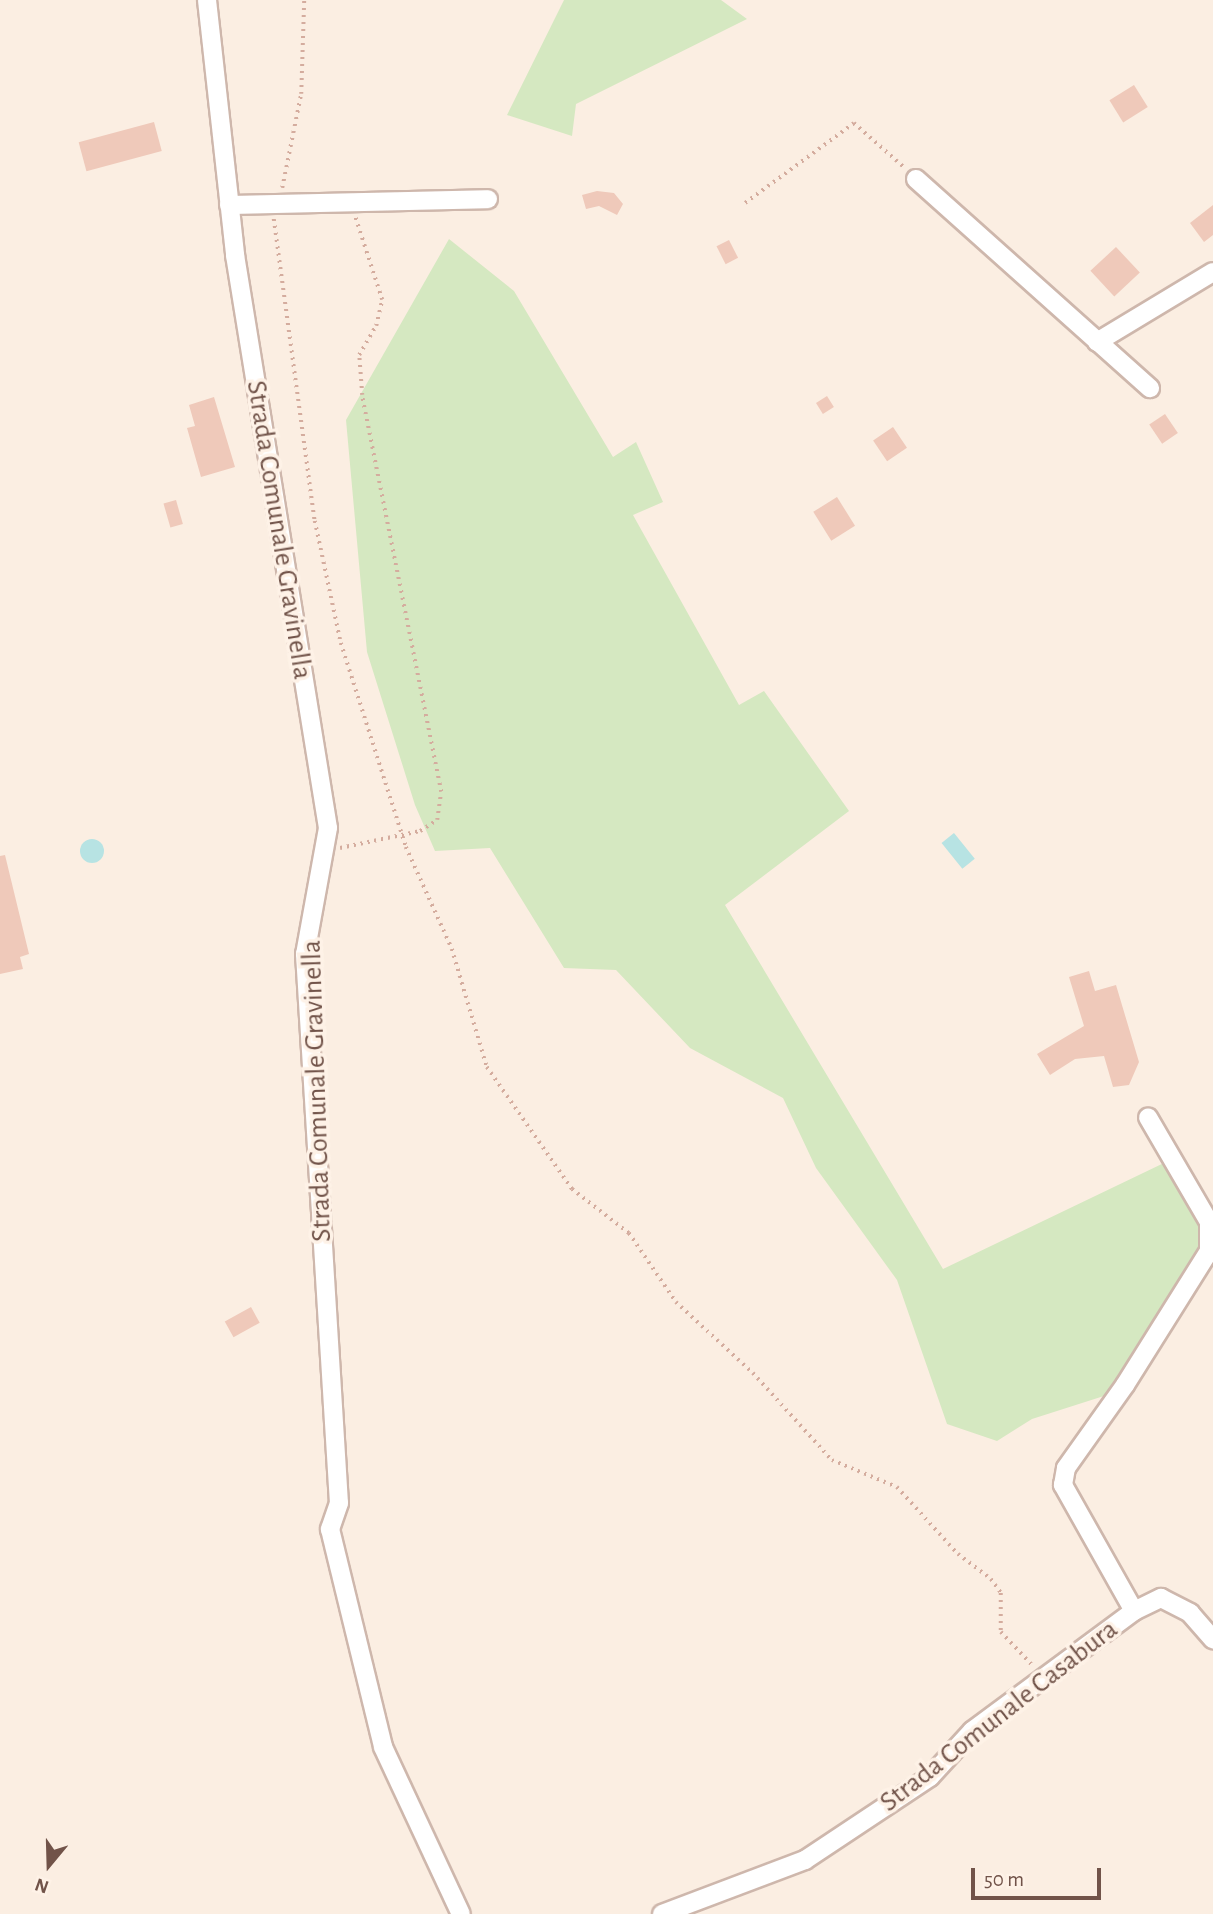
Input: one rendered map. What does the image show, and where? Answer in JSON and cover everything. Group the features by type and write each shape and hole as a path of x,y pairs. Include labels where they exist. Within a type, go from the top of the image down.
{"street":[{"name":"Strada Comunale Gravinella","path":"207,0 229,205 328,828 305,954 339,1503 330,1529 383,1747 461,1914"},
{"path":"916,179 1150,388"},
{"path":"229,205 488,199"},
{"path":"1097,342 1213,272"},
{"path":"1134,1611 1063,1485 1066,1468 1125,1385 1209,1251 1209,1222 1148,1117"},
{"name":"Strada Comunale Casabura","path":"662,1914 805,1860 930,1777 972,1731 1134,1611 1161,1598 1190,1613 1213,1639"}],"path":[{"path":"304,0 301,94 273,226 314,521 341,642 403,837 452,949 487,1068 572,1189 629,1233 676,1302 753,1373 832,1460 897,1487 958,1554 991,1579 1001,1593 1001,1632 1043,1677"},
{"path":"745,203 854,122 916,179"},
{"path":"324,851 403,837 437,820 441,792 362,395 359,355 376,326 382,300 349,201"}],"green space":[{"path":"564,0 721,0 747,19 576,104 572,136 507,115"},
{"path":"449,239 514,291 613,457 636,442 663,502 633,515 739,705 764,691 849,811 725,905 943,1269 1166,1162 1200,1218 1200,1245 1107,1395 1032,1419 997,1441 947,1424 897,1280 816,1168 783,1098 690,1048 616,970 564,968 490,848 435,851 415,805 367,652 346,420"}],"water":[{"path":"954,833 975,859 962,869 942,843"},
{"path":"92,839 100,843 104,851 100,859 92,863 84,859 80,851 84,843"}],"building":[{"path":"1134,85 1148,107 1123,122 1109,100"},
{"path":"154,122 162,151 86,171 79,142"},
{"path":"597,191 614,193 623,204 617,215 599,206 586,209 582,195"},
{"path":"1213,205 1213,235 1204,242 1190,223"},
{"path":"729,240 738,258 726,264 717,246"},
{"path":"1116,247 1140,273 1114,296 1090,271"},
{"path":"827,396 834,407 823,414 816,403"},
{"path":"214,397 235,467 201,477 187,428 195,426 189,405"},
{"path":"1165,414 1178,433 1162,444 1149,425"},
{"path":"893,427 907,448 887,461 873,440"},
{"path":"837,497 855,526 831,541 813,512"},
{"path":"176,500 183,524 170,528 164,504"},
{"path":"5,855 29,954 20,957 23,969 0,974 0,856"},
{"path":"1089,971 1095,991 1116,985 1139,1062 1129,1085 1113,1087 1104,1056 1075,1059 1050,1075 1037,1054 1084,1026 1069,977"},
{"path":"251,1307 260,1323 233,1337 225,1322"}]}
